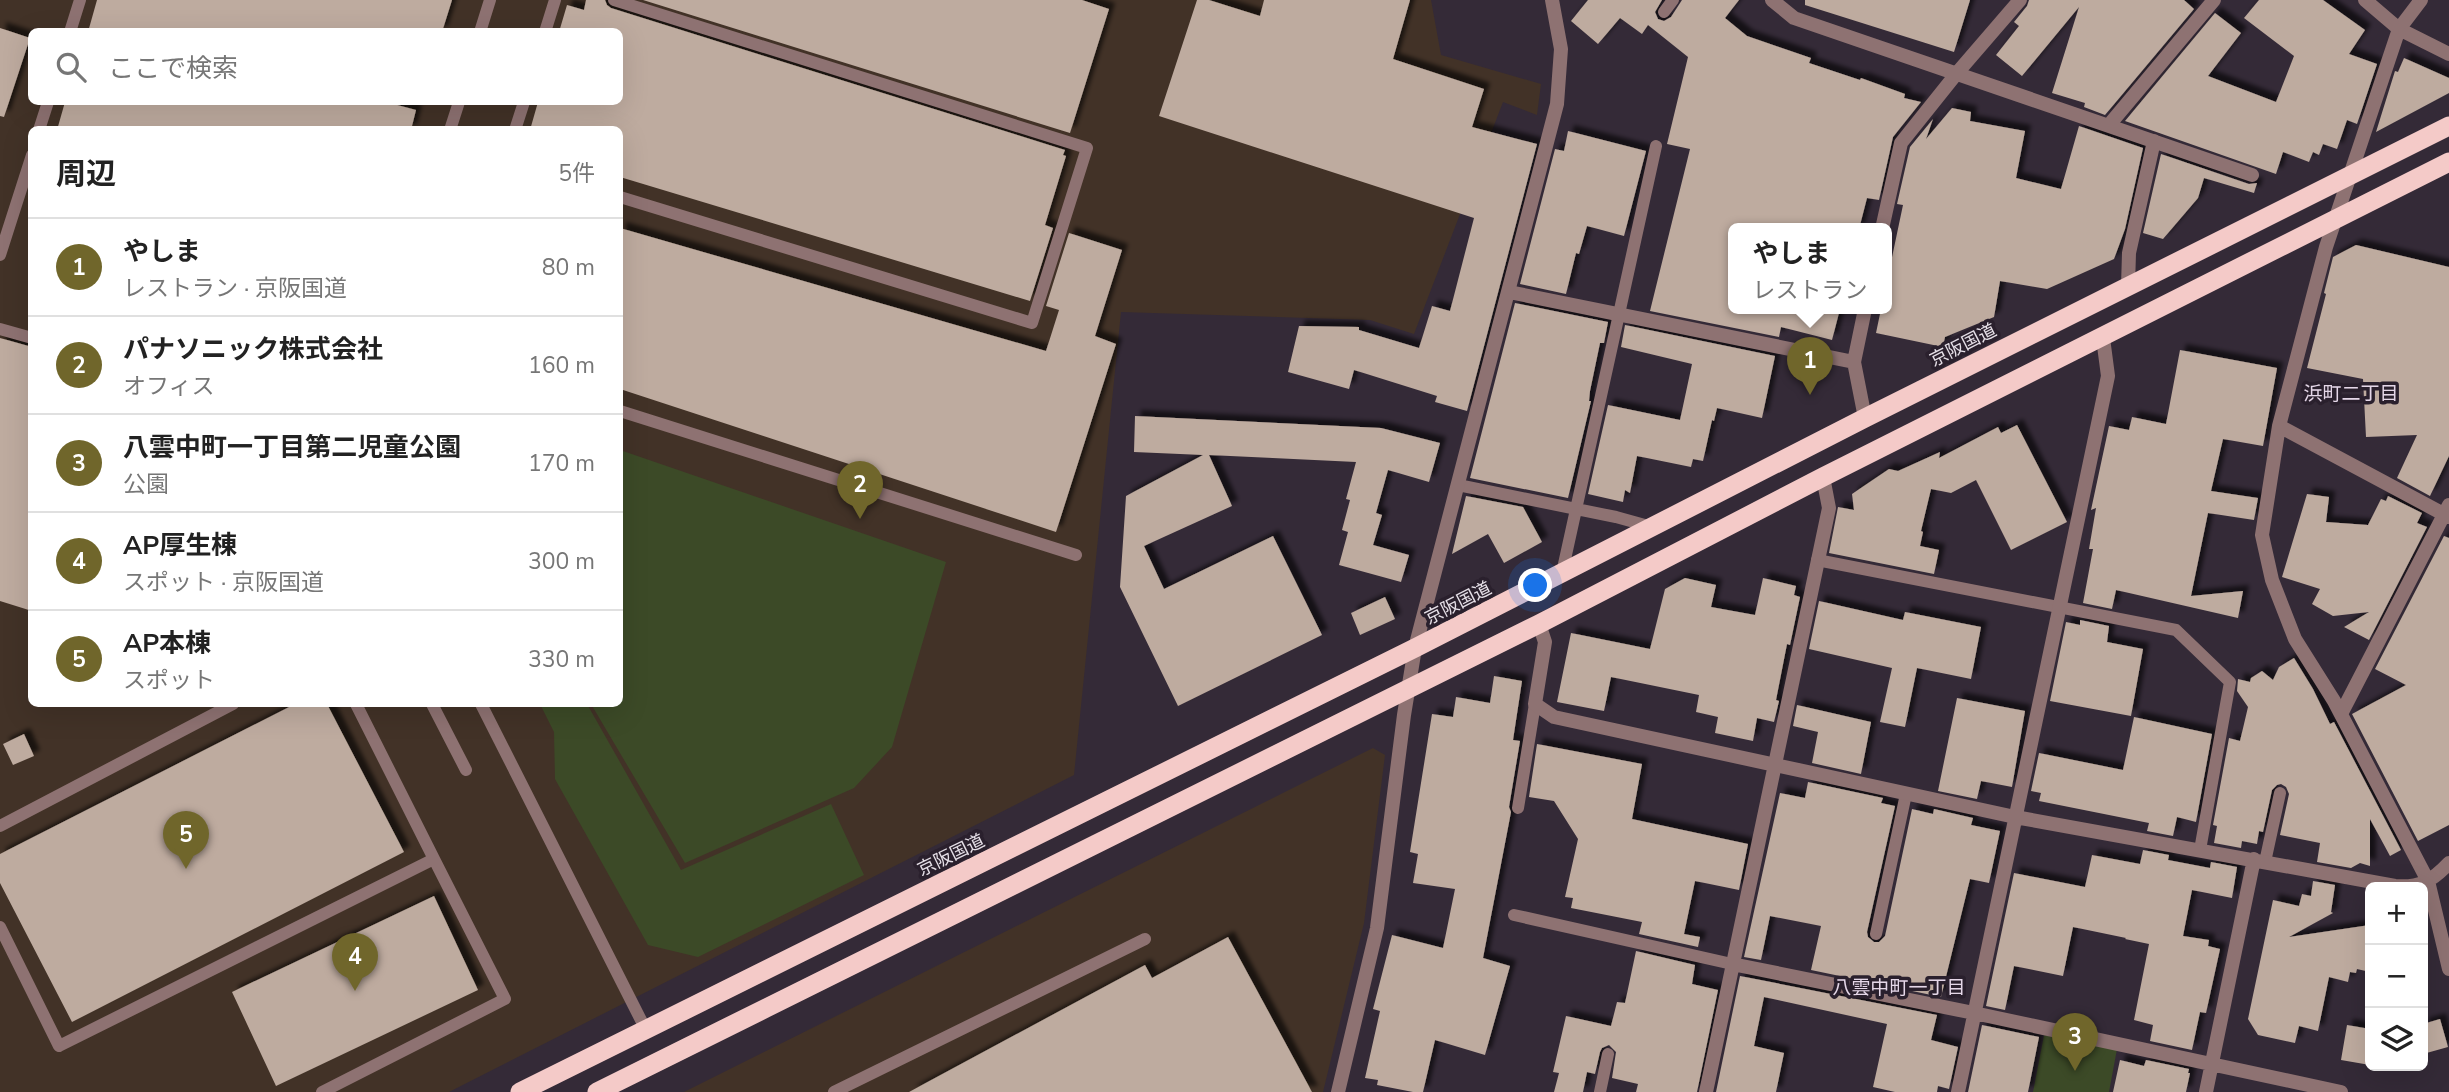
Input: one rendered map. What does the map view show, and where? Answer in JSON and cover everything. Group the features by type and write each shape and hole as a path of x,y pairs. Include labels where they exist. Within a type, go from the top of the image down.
{"highway":[{"name":"京阪国道","path":"520,1092 1415,648 1865,418 2449,126"},
{"path":"597,1092 1408,690 1823,477 2104,338 2449,162"}],"street":[{"path":"1338,1092 1377,928 1415,648 1557,104 1561,49 1552,0"},
{"path":"1772,0 1794,18 2252,174"},
{"path":"1883,223 1901,143 2020,0"},
{"path":"2109,125 2214,0"},
{"path":"2365,0 2399,29 2449,54"},
{"path":"2421,0 2399,29 2326,247 2279,426 2262,536 2272,580 2295,639 2341,714 2428,881 2449,969"},
{"path":"2127,286 2129,253 2154,141"},
{"path":"1509,292 1854,362"},
{"path":"1864,314 1854,362 1865,418"},
{"path":"1958,1092 2108,376 2104,338"},
{"path":"2279,426 2447,512 2341,714"},
{"path":"1706,1092 1829,508 1823,477"},
{"path":"1539,624 1545,642 1535,704 1554,717 2015,817 2395,886 2413,887 2428,881 2449,863"},
{"path":"2206,1092 2260,860"},
{"path":"1732,964 2341,1092"}],"lane":[{"path":"71,28 80,0"},
{"path":"481,28 490,0"},
{"path":"546,28 555,0"},
{"path":"614,0 1087,149 1032,323 623,198"},
{"path":"1664,12 1673,0"},
{"path":"40,126 47,105"},
{"path":"451,126 458,105"},
{"path":"516,126 523,105"},
{"path":"1562,573 1657,146"},
{"path":"0,256 28,168"},
{"path":"0,329 28,337"},
{"path":"623,412 1076,555"},
{"path":"1458,485 1652,527"},
{"path":"1817,560 2176,630 2230,682 2200,850"},
{"path":"1518,808 1535,704"},
{"path":"0,826 227,707"},
{"path":"322,1092 505,999 358,707"},
{"path":"434,707 466,770"},
{"path":"483,707 646,1030"},
{"path":"2260,860 2280,793"},
{"path":"1876,934 1906,794"},
{"path":"0,927 59,1046 434,859"},
{"path":"1514,915 1732,964"},
{"path":"834,1092 1145,939"},
{"path":"1600,1092 1608,1054"}],"shaded area":[{"path":"0,0 1431,0 1441,55 1541,84 1537,115 1503,102 1414,334 1370,320 1121,312 1074,775 449,1092 0,1092"},
{"path":"1373,748 1385,755 1364,923 1323,1092 684,1092"}],"green space":[{"path":"623,451 946,562 892,747 854,788 685,863 593,707 623,707"},
{"path":"542,707 589,707 681,870 831,804 864,875 698,957 648,945 555,779 554,732"},
{"path":"2044,1035 2117,1049 2109,1092 2033,1092"}],"building":[{"path":"97,0 452,0 443,28 89,28"},
{"path":"586,0 605,0 611,8 1065,150 1063,155 1066,156 1045,225 1053,228 1030,301 623,178 623,126 531,126 537,105 623,105 623,28 560,28 567,5 584,10"},
{"path":"643,0 1082,0 1109,9 1070,133"},
{"path":"1197,0 1209,0 1260,16 1264,0 1410,0 1393,59 1484,89 1472,127 1537,144 1467,411 1435,402 1437,396 1354,370 1349,389 1288,372 1299,326 1359,327 1359,330 1419,348 1432,306 1450,311 1474,218 1159,116"},
{"path":"1588,0 1662,0 1655,12 1658,19 1664,21 1671,17 1682,0 1739,0 1725,18 1747,36 1811,58 1809,63 1860,80 1861,78 1905,94 1904,98 1921,102 1893,137 1879,200 1867,198 1861,223 1728,223 1728,314 1839,314 1832,340 1781,327 1779,337 1650,311 1690,149 1667,144 1688,57 1648,25 1642,34 1620,18 1598,44 1571,21"},
{"path":"1805,0 1970,0 1954,52 1805,5"},
{"path":"2029,0 2184,0 2194,9 2105,115 2084,107 2085,103 2052,93 2079,7 2022,76 1996,55 2019,26 2014,22"},
{"path":"2259,0 2323,0 2365,30 2349,54 2377,64 2357,124 2347,120 2337,149 2323,144 2319,155 2313,152 2309,162 2283,152 2276,174 2125,121 2215,13 2241,33 2208,76 2276,102 2294,56 2244,18"},
{"path":"0,28 28,37 28,44 4,117 0,116"},
{"path":"2404,58 2449,78 2449,93 2376,132 2395,71 2398,72"},
{"path":"64,105 397,105 416,110 412,126 58,126"},
{"path":"1952,108 1971,112 1970,121 2025,131 2016,178 2061,189 2079,126 2143,148 2125,229 2114,259 2047,289 2000,281 1994,317 1945,337 1943,347 1876,333 1880,314 1892,314 1892,257 1903,205 1897,204 1910,147 1933,119 1926,139"},
{"path":"1568,131 1646,151 1624,236 1587,226 1579,254 1576,253 1566,294 1520,284 1555,149 1564,151"},
{"path":"2161,154 2249,184 2257,183 2254,193 2204,178 2198,198 2163,239 2143,233"},
{"path":"623,229 1046,351 1059,310 1046,306 1069,233 1122,250 1095,336 1116,344 1056,532 623,390"},
{"path":"2356,245 2449,267 2449,456 2430,496 2397,478 2417,435 2366,437 2363,379 2307,368 2333,257"},
{"path":"1515,303 1608,322 1604,343 1600,343 1590,391 1591,401 1568,498 1470,478"},
{"path":"1625,325 1775,356 1762,418 1717,408 1703,461 1693,459 1691,467 1637,456 1630,493 1625,490 1623,502 1588,494 1608,405 1680,420 1692,364 1621,347"},
{"path":"0,338 28,346 28,610 0,601"},
{"path":"2180,350 2277,368 2263,446 2223,439 2211,491 2258,498 2254,520 2208,513 2191,596 2243,591 2238,618 2116,590 2112,609 2083,603 2093,549 2089,549 2096,508 2091,510 2109,426 2129,430 2132,417 2166,424"},
{"path":"1135,416 1381,428 1440,443 1429,482 1388,470 1376,513 1382,515 1373,545 1409,555 1401,582 1339,565 1348,532 1342,530 1350,500 1346,499 1356,462 1209,455 1232,506 1144,546 1164,589 1273,536 1322,635 1178,706 1120,587 1126,496 1203,455 1134,452"},
{"path":"2017,425 2067,522 2011,550 1976,480 1951,493 1931,489 1920,546 1939,550 1934,574 1829,553 1838,507 1854,510 1852,494 1889,469 1898,471 1940,452 1939,458 1998,427 2001,433"},
{"path":"2307,494 2329,497 2326,522 2368,525 2381,499 2386,501 2388,496 2422,513 2417,523 2427,527 2369,640 2344,627 2369,612 2333,616 2312,604 2320,589 2282,577"},
{"path":"1466,496 1523,507 1542,542 1504,563 1488,534 1452,554"},
{"path":"2444,536 2449,538 2449,825 2418,841 2352,714 2406,685 2375,669"},
{"path":"1685,578 1716,585 1711,607 1755,615 1763,578 1796,586 1794,595 1800,597 1790,645 1787,644 1774,722 1757,718 1753,741 1715,733 1718,717 1696,712 1699,695 1611,677 1604,711 1557,702 1571,633 1650,649 1665,589"},
{"path":"1385,597 1395,619 1360,635 1351,613"},
{"path":"1819,601 1903,620 1905,612 1981,627 1971,679 1917,668 1905,727 1880,722 1892,668 1809,649"},
{"path":"2080,620 2109,626 2107,642 2143,649 2131,716 2050,701 2066,622 2080,625"},
{"path":"2294,658 2330,724 2334,722 2401,850 2390,856 2370,819 2370,866 2360,863 2351,868 2317,862 2320,843 2280,835 2289,794 2281,784 2272,790 2263,832 2259,831 2257,844 2242,841 2241,848 2214,843 2217,826 2213,825 2229,738 2240,741 2248,707 2237,691 2238,679 2250,682 2251,678 2262,671 2273,680 2279,667"},
{"path":"1494,676 1522,681 1513,740 1520,741 1509,807 1511,812 1483,958 1510,966 1485,1055 1435,1040 1423,1092 1377,1085 1378,1080 1365,1078 1380,1011 1373,1009 1392,935 1443,948 1455,889 1413,883 1418,854 1410,852 1432,714 1453,717 1456,697 1490,703"},
{"path":"1957,698 2025,711 2012,787 1981,781 1977,799 1938,791"},
{"path":"1797,705 1871,722 1861,774 1812,763 1818,732 1793,726"},
{"path":"289,707 329,707 404,852 72,1022 0,883 0,854"},
{"path":"2134,717 2212,734 2196,822 2177,817 2173,836 2147,831 2149,823 2039,801 2041,793 2031,791 2039,753 2123,770"},
{"path":"24,734 34,756 13,765 3,744"},
{"path":"1537,744 1642,764 1632,819 1748,844 1739,890 1695,881 1684,934 1700,937 1698,947 1639,934 1642,922 1571,908 1573,898 1565,897 1578,839 1554,801 1529,797"},
{"path":"1808,782 1883,798 1881,803 1895,806 1867,932 1874,942 1879,942 1885,936 1912,809 1933,814 1934,809 1973,818 1971,825 2000,831 1989,883 1970,879 1941,997 1811,970 1821,926 1770,916 1761,960 1744,957 1780,793 1805,798"},
{"path":"2143,850 2169,855 2168,860 2210,868 2211,862 2237,867 2232,898 2192,890 2183,936 2209,940 2208,946 2220,949 2206,1013 2200,1012 2192,1050 2150,1041 2153,1025 2134,1020 2149,944 2126,938 2073,927 2063,976 2014,966 2005,1010 1986,1006 2014,873 2085,887 2092,855 2140,864"},
{"path":"2313,881 2335,885 2333,913 2289,937 2365,926 2365,971 2357,969 2356,973 2350,972 2348,982 2329,977 2318,1031 2299,1026 2295,1043 2258,1035 2248,1019 2273,900 2299,906 2302,894 2311,896"},
{"path":"434,896 478,990 276,1086 232,992"},
{"path":"1228,937 1312,1092 909,1092 1145,965 1152,978"},
{"path":"1636,951 1695,965 1692,984 1718,990 1697,1092 1636,1092 1638,1084 1612,1078 1616,1052 1609,1045 1600,1052 1595,1074 1587,1072 1583,1092 1554,1092 1559,1073 1553,1072 1566,1016 1611,1026 1617,1002 1625,1003"},
{"path":"1740,976 1937,1015 1931,1040 1958,1047 1949,1089 1938,1086 1937,1092 1895,1092 1873,1087 1887,1024 1764,997 1754,1046 1784,1053 1776,1092 1716,1092"},
{"path":"2440,1019 2448,1047 2428,1053 2428,1023"},
{"path":"1982,1025 2039,1037 2028,1092 1968,1092"},
{"path":"2347,1025 2365,1028 2365,1064 2341,1060"},
{"path":"2120,1060 2144,1066 2146,1060 2189,1069 2186,1092 2113,1092"}],"place":[{"name":"やしま","path":"1810,395"},
{"name":"パナソニック株式会社","path":"860,519"},
{"name":"AP本棟","path":"186,869"},
{"name":"AP厚生棟","path":"355,991"},
{"name":"八雲中町一丁目第二児童公園","path":"2075,1071"}],"district":[{"name":"浜町二丁目","path":"2351,393"},
{"name":"八雲中町一丁目","path":"1899,987"}]}
